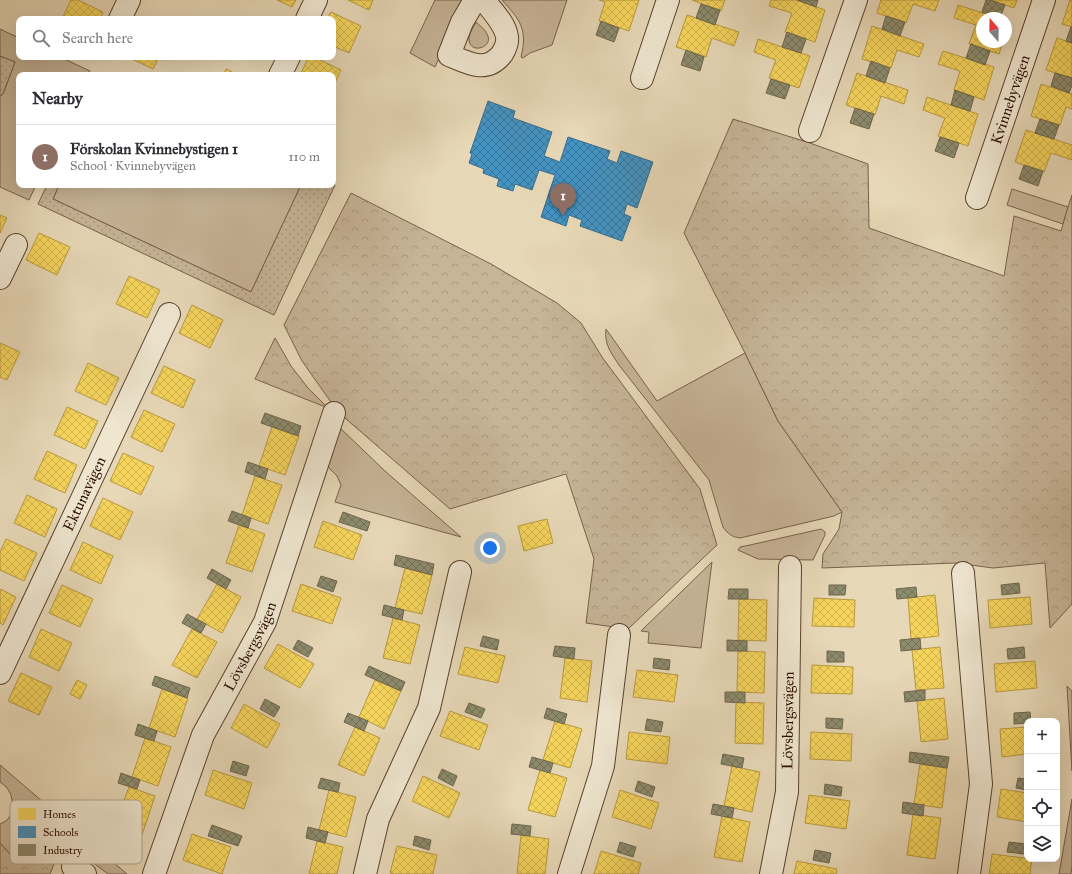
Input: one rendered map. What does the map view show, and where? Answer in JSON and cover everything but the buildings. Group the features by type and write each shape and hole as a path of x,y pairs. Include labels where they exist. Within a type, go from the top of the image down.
{"street":[{"path":"121,16 129,0"},
{"path":"308,16 316,0"},
{"path":"474,0 462,22 449,55 470,64 486,66 498,59 502,54 506,48 507,37 503,26 484,0"},
{"path":"642,78 668,0"},
{"path":"810,131 856,0"},
{"name":"Kvinnebyvägen","path":"977,198 1044,0"},
{"path":"282,72 288,60"},
{"path":"0,278 16,245"},
{"name":"Ektunavägen","path":"0,673 169,314"},
{"name":"Lövsbergsvägen","path":"154,874 203,735 265,622 334,413"},
{"name":"Lövsbergsvägen","path":"771,874 787,792 790,567"},
{"path":"365,874 378,819 429,708 460,572"},
{"path":"963,573 981,784 969,874"},
{"path":"569,874 603,766 619,635"}],"green space":[{"path":"435,0 466,0 435,67 410,53"},
{"path":"502,0 567,0 552,45 530,53 523,58 521,57 524,39 521,26 514,13"},
{"path":"476,22 485,31 489,39 488,43 481,48 470,45 469,40 470,33"},
{"path":"0,29 16,37 16,60 66,60 90,71 16,72 16,188 35,188 29,200 0,187 0,96 3,94 15,62 0,56"},
{"path":"0,56 15,62 3,94 0,96"},
{"path":"733,119 810,143 868,164 869,228 1004,276 1014,216 1061,231 1072,195 1072,604 1050,628 1045,563 993,568 956,563 822,568 823,554 839,529 842,512 778,421 684,233"},
{"path":"46,188 58,188 53,199 251,292 300,188 334,188 274,315 38,204"},
{"path":"58,188 300,188 251,292 53,199"},
{"path":"1012,189 1068,207 1063,224 1007,205"},
{"path":"351,193 491,264 557,303 581,323 602,357 700,489 717,545 628,629 586,623 594,559 566,474 450,509 338,412 302,361 284,325"},
{"path":"606,329 657,401 745,353 778,421 842,512 834,516 740,538 732,536 728,533 723,527 709,480 619,365 607,344"},
{"path":"275,338 291,366 308,388 328,408 255,379"},
{"path":"338,426 386,472 461,537 335,502 341,485 337,476 329,468 327,462"},
{"path":"821,529 825,532 825,535 813,560 758,559 738,550 740,547"},
{"path":"712,562 701,648 648,643 649,632 641,631"},
{"path":"1067,686 1072,691 1072,771"},
{"path":"0,765 41,800 12,800 9,791 0,782"},
{"path":"1072,799 1071,874 1059,874"},
{"path":"10,816 10,854 0,843 0,824"},
{"path":"0,843 10,854 10,864 54,864 50,874 0,874"},
{"path":"95,864 115,864 127,874 108,874"}],"place":[{"name":"Förskolan Kvinnebystigen 1","path":"563,216"}]}
